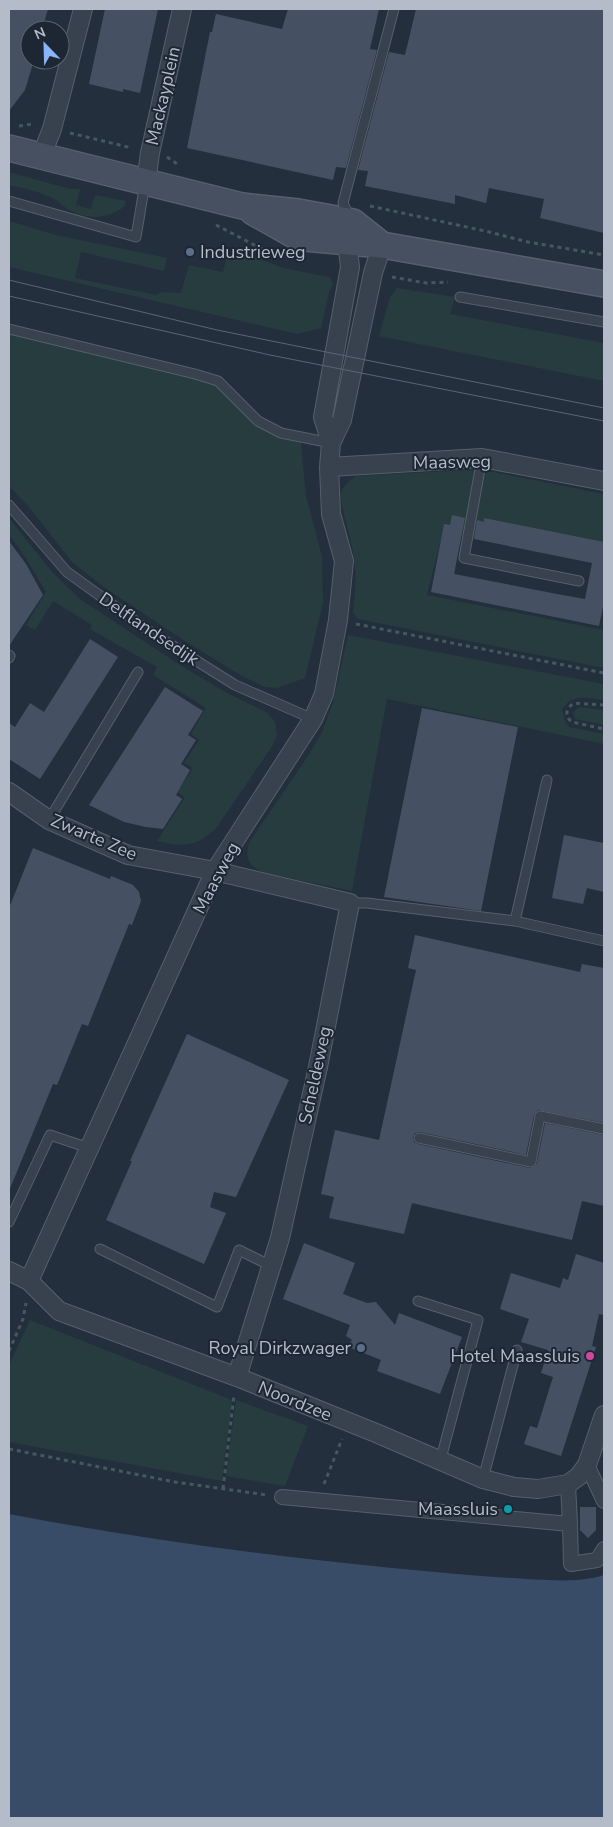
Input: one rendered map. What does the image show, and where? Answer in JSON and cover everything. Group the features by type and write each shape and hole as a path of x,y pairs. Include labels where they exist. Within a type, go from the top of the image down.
{"main road":[{"path":"9,148 242,206 294,235 304,238 350,232 382,245 604,284"}],"street":[{"path":"41,157 52,129 83,9"},
{"name":"Mackayplein","path":"146,183 150,153 182,9"},
{"name":"Maasweg","path":"332,442 323,417 350,267 350,232"},
{"name":"Maasweg","path":"29,1281 215,871 313,719 324,694 338,620 344,561 331,514 329,467 332,442 342,420 374,273 382,245"},
{"name":"Maasweg","path":"329,467 482,458 604,481"},
{"name":"Zwarte Zee","path":"9,792 49,820 128,855 215,871"},
{"path":"215,871 350,903"},
{"name":"Scheldeweg","path":"237,1378 280,1238 318,1067 350,903"},
{"name":"Noordzee","path":"9,1271 29,1281 59,1311 349,1422 483,1479 514,1487 538,1489 568,1484"},
{"path":"604,1415 587,1465 579,1476 568,1484 571,1564 597,1560 604,1549"},
{"path":"587,1465 604,1501"},
{"path":"282,1497 570,1524"}],"lane":[{"path":"350,232 342,203 394,9"},
{"path":"9,201 136,237 146,183"},
{"path":"460,297 604,322"},
{"path":"9,329 218,381 258,421 281,433 332,442"},
{"path":"482,458 464,558 579,581"},
{"name":"Delflandsedijk","path":"9,505 67,572 149,631 235,686 313,719"},
{"path":"49,820 138,672"},
{"path":"515,921 547,780"},
{"path":"350,903 368,903 515,921 604,942"},
{"path":"419,1138 531,1162 540,1116 604,1129"},
{"path":"9,1222 50,1135 89,1148"},
{"path":"100,1249 217,1307 239,1250 270,1266"},
{"path":"418,1301 478,1320 440,1462"},
{"path":"483,1479 518,1350"}],"path":[{"path":"338,620 604,673"},
{"path":"604,705 574,703 567,711 568,719 572,722 604,729"},
{"path":"9,1351 24,1319 29,1281"},
{"path":"223,1489 237,1378"},
{"path":"317,1501 349,1422"},
{"path":"9,1448 175,1482 282,1497"}],"green space":[{"path":"9,172 70,189 80,189 76,205 91,209 95,195 126,201 124,207 110,214 95,217 81,215 45,195 9,185"},
{"path":"9,221 56,235 167,258 164,271 81,252 75,278 156,295 162,292 181,293 189,265 223,272 227,256 235,257 237,250 283,268 329,277 333,283 321,328 297,334 9,267"},
{"path":"397,288 455,297 450,314 604,343 604,381 379,336 390,297"},
{"path":"9,334 202,379 218,387 261,428 277,437 301,443 306,496 322,556 323,603 305,678 277,688 265,687 242,676 105,588 72,562 30,508 9,486"},
{"path":"468,470 493,472 604,494 604,551 477,528 474,538 443,531 427,595 604,630 604,668 358,619 353,612 355,565 341,498 345,485 356,476"},
{"path":"9,518 53,573 80,599 180,665 227,693 268,713 275,722 277,735 273,745 217,827 203,839 183,845 157,841 185,797 177,792 193,768 184,763 199,740 191,734 206,708 153,675 157,667 90,629 92,625 53,601 35,630 26,625 46,592 9,534"},
{"path":"348,635 604,684 604,700 575,699 570,701 562,710 569,727 604,734 604,744 387,699 352,891 265,873 251,865 247,857 250,841 308,756 322,732 333,702"},
{"path":"579,707 604,710 604,725 575,719 573,712"},
{"path":"30,1320 232,1400 222,1481 9,1442 9,1365"},
{"path":"236,1400 308,1426 285,1486 226,1476"}],"water":[{"path":"9,1514 168,1541 381,1567 526,1579 575,1580 604,1575 604,1818 9,1818"}],"building":[{"path":"9,9 48,9 45,20 20,20 20,70 31,70 25,90 9,111"},
{"path":"105,9 158,9 140,93 123,89 123,92 89,84"},
{"path":"288,9 379,9 370,49 377,50 346,168 336,167 333,180 187,148 210,32 212,32 216,14 282,29"},
{"path":"416,9 604,9 604,233 540,218 544,199 489,188 486,203 455,195 455,204 365,186 368,171 358,170 389,52 405,55"},
{"path":"452,515 465,518 454,574 585,599 592,563 474,539 477,520 484,522 484,518 604,542 604,602 599,626 431,592 444,524 450,525"},
{"path":"9,541 26,564 43,595 9,646"},
{"path":"90,639 118,657 40,779 9,759 9,723 15,727 30,703 44,712"},
{"path":"165,687 203,711 188,735 196,740 181,764 190,770 176,795 182,799 163,829 124,822 89,805"},
{"path":"422,708 518,727 481,911 384,897"},
{"path":"564,835 604,843 604,892 587,888 583,904 552,898"},
{"path":"33,848 110,879 111,876 133,885 139,892 141,901 132,925 129,924 88,1026 82,1024 57,1085 53,1084 9,1191 9,908"},
{"path":"415,935 580,972 582,964 604,968 604,1123 538,1110 534,1115 526,1155 420,1132 415,1133 413,1137 414,1142 418,1144 530,1168 537,1163 545,1123 604,1135 604,1206 582,1201 572,1240 412,1203 404,1234 329,1218 334,1197 321,1194 335,1130 379,1140 416,970 408,968"},
{"path":"187,1034 289,1080 236,1197 214,1192 210,1207 226,1213 204,1264 106,1220 132,1161 130,1161"},
{"path":"304,1243 355,1263 343,1294 367,1303 376,1302 395,1325 399,1313 462,1337 440,1394 377,1371 381,1360 351,1348 352,1345 349,1344 352,1340 346,1336 350,1325 283,1299"},
{"path":"576,1254 604,1263 604,1315 599,1314 592,1346 596,1347 561,1456 524,1444 530,1426 537,1428 553,1377 541,1373 548,1350 521,1342 529,1319 500,1309 511,1273 560,1288 563,1278 568,1280"},
{"path":"580,1507 596,1507 596,1530 588,1538 580,1530"}],"tram line":[{"path":"9,280 217,330 604,408"},
{"path":"9,296 270,355 604,421"}],"place":[{"name":"Industrieweg","path":"190,252"},
{"name":"Royal Dirkzwager","path":"361,1348"},
{"name":"Hotel Maassluis","path":"590,1356"},
{"name":"Maassluis","path":"508,1509"}]}
